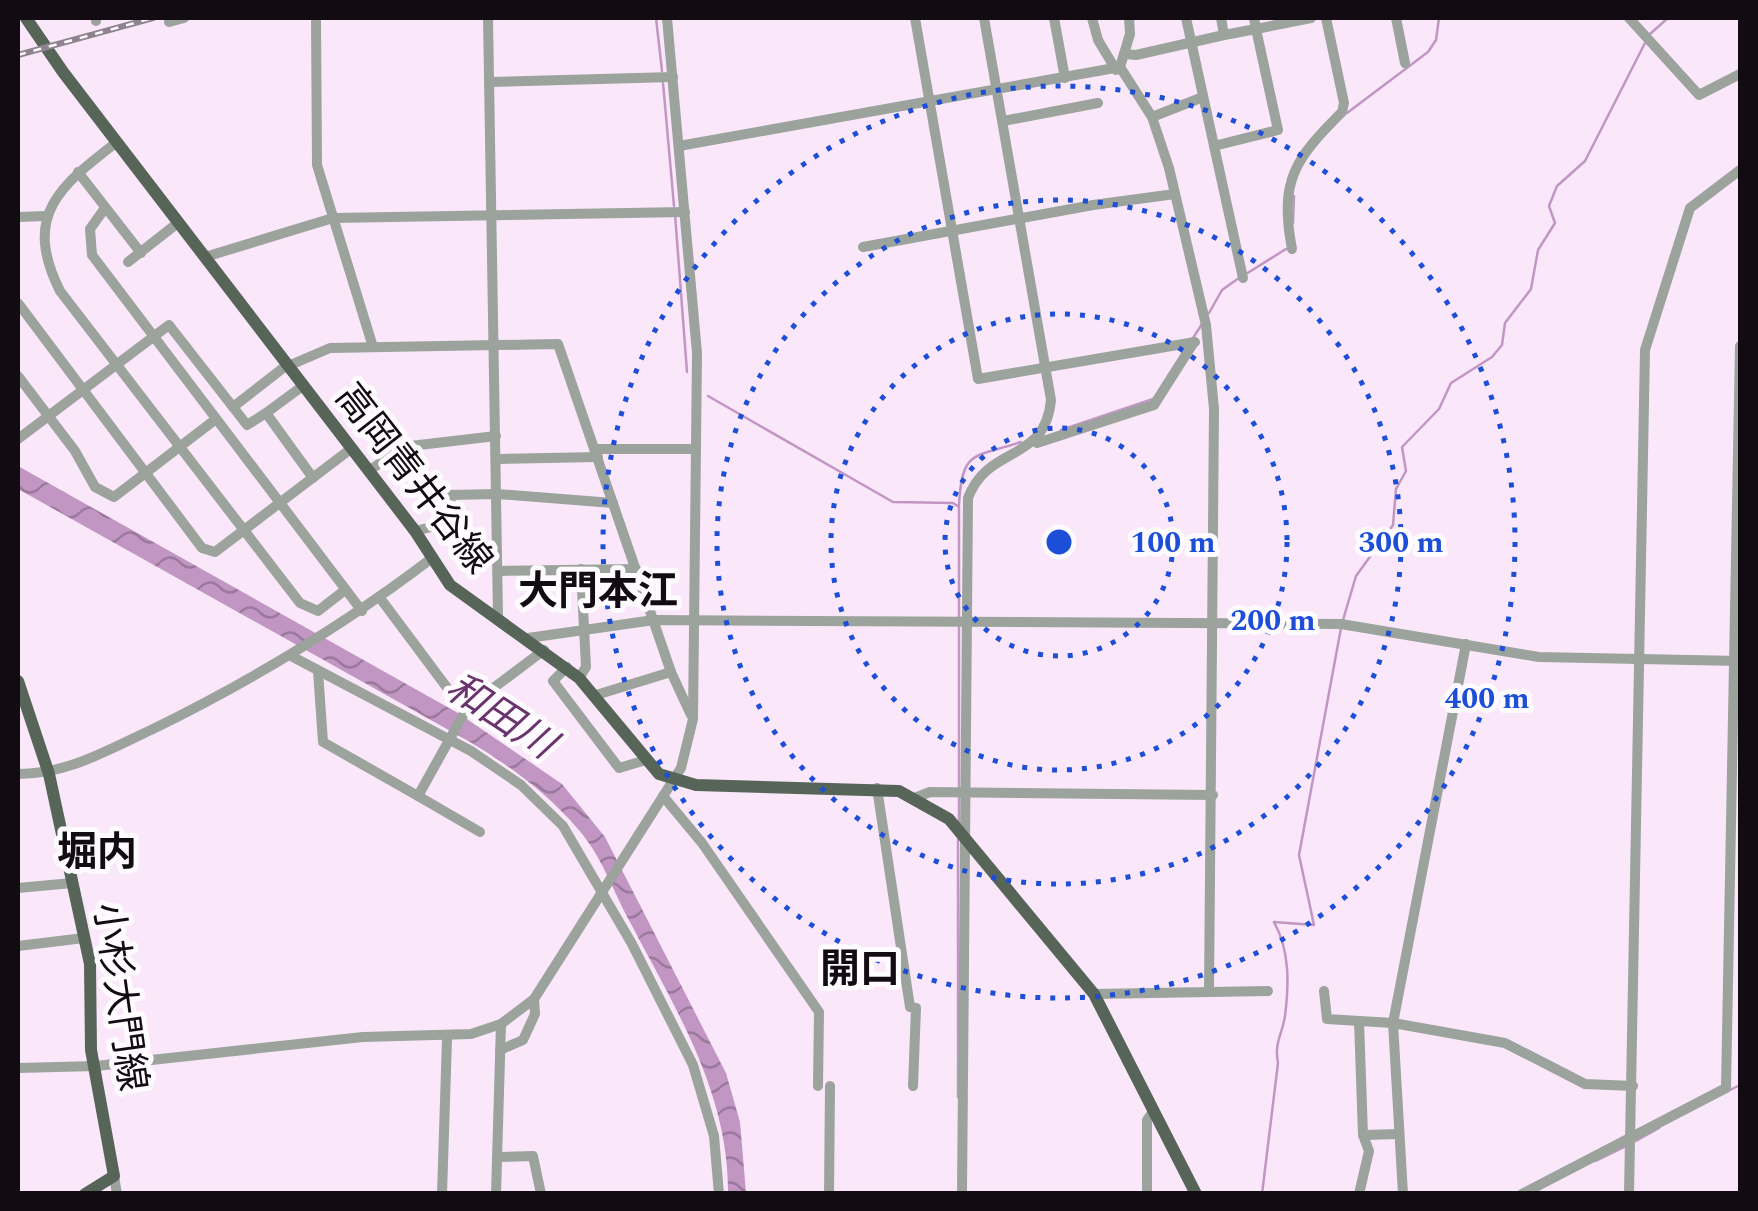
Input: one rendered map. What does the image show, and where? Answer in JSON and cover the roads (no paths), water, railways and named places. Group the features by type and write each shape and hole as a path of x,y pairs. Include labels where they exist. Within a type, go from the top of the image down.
{"main road":[{"name":"高岡青井谷線","path":"26,18 463,597 498,617 580,678 646,760 673,780"},
{"name":"小杉大門線","path":"18,680 49,774 84,938 96,1066 114,1176"},
{"path":"673,780 735,787 877,788 918,798 964,835 1094,994 1196,1194"},
{"path":"85,1194 114,1176"}],"street":[{"path":"169,22 184,18"},
{"path":"316,18 317,165 372,347"},
{"path":"488,18 498,617"},
{"path":"18,1068 96,1066 363,1037 472,1034 501,1024 534,999 673,780 687,753 693,720 697,353 667,18"},
{"path":"916,18 978,379 1194,342"},
{"path":"984,18 1047,367 1049,416 1033,444"},
{"path":"1054,18 1065,78"},
{"path":"1092,18 1098,40 1152,117 1176,194 1206,325 1214,409 1209,991"},
{"path":"1118,68 1130,34 1129,18"},
{"path":"1186,18 1243,278"},
{"path":"1220,18 1224,35"},
{"path":"1124,54 1136,55 1224,35 1255,23 1311,18"},
{"path":"1292,249 1288,208 1294,166 1304,148 1342,112 1344,103 1326,18"},
{"path":"1396,18 1405,63"},
{"path":"1629,18 1700,95 1740,74"},
{"path":"1214,146 1278,130 1255,23"},
{"path":"679,146 1118,68"},
{"path":"490,82 673,77"},
{"path":"1152,117 1203,97"},
{"path":"1003,122 1098,103"},
{"path":"117,142 58,192 46,216 48,267 60,291 300,602 318,611 345,590"},
{"path":"1630,1194 1645,350 1690,208 1740,170"},
{"path":"78,172 140,253"},
{"path":"863,247 1176,194"},
{"path":"106,208 90,229 92,255 362,612"},
{"path":"205,257 333,218 685,212"},
{"path":"18,217 46,216"},
{"path":"128,262 179,222"},
{"path":"18,303 202,548 215,552 352,448"},
{"path":"18,439 169,325 247,425 304,385"},
{"path":"962,1194 968,498 974,482 994,462 1033,444 1154,405 1206,325"},
{"path":"233,408 287,365 327,348 558,344 671,672 693,720"},
{"path":"1522,1194 1726,1088 1738,661 1740,346"},
{"path":"19,381 75,451 95,487 114,497 216,419"},
{"path":"266,413 313,478"},
{"path":"370,471 402,447 496,436"},
{"path":"496,459 696,449"},
{"path":"415,531 456,520 449,495 497,494 613,503"},
{"path":"18,774 49,774 87,761 293,657 362,612 432,558"},
{"path":"498,571 636,568"},
{"path":"580,570 586,667 580,678"},
{"path":"380,598 454,697"},
{"path":"528,638 654,620 694,619 1341,624 1539,657 1738,661"},
{"path":"1403,1194 1393,1023 1466,644"},
{"path":"418,796 466,708 544,650"},
{"path":"293,657 492,764 544,807 576,844 693,1064 714,1136 719,1194"},
{"path":"567,668 553,681 619,768 646,760"},
{"path":"318,671 322,742 480,832"},
{"path":"596,695 671,672"},
{"path":"877,788 910,1007 916,1008 913,1086"},
{"path":"918,798 930,792 1213,795"},
{"path":"663,796 702,843 819,1012 829,1194"},
{"path":"18,888 72,883"},
{"path":"18,946 84,938"},
{"path":"1324,991 1327,1019 1393,1023 1505,1043 1585,1084 1632,1086"},
{"path":"1094,994 1268,992"},
{"path":"500,1050 523,1040 535,1014 534,999"},
{"path":"1359,1021 1363,1135 1369,1151 1359,1194"},
{"path":"496,1194 501,1024"},
{"path":"442,1194 447,1039"},
{"path":"1147,1194 1147,1120 1154,1110"},
{"path":"1363,1135 1398,1134"},
{"path":"498,1157 533,1156 541,1194"},
{"path":"114,1176 117,1194"}],"water":[{"path":"18,466 458,713 562,784 605,837 726,1073 740,1122 746,1193 728,1193 719,1121 681,1019 600,861 553,803 470,742 18,489"}],"waterway":[{"path":"656,18 662,71"},
{"path":"1347,113 1428,52 1436,40 1439,18"},
{"path":"1650,34 1668,18"},
{"path":"1343,620 1356,576 1393,525 1396,489 1406,471 1402,447 1439,409 1451,383 1492,357 1502,345 1505,323 1531,289 1538,250 1555,223 1549,206 1557,186 1585,161 1646,41"},
{"path":"663,83 674,206"},
{"path":"1293,223 1294,196"},
{"path":"675,214 687,372"},
{"path":"1246,274 1286,249"},
{"path":"1209,313 1222,290 1239,278"},
{"path":"1193,338 1202,324"},
{"path":"708,396 893,502 953,503 959,507 959,617"},
{"path":"1061,430 1153,399"},
{"path":"959,505 963,474 973,458 1021,442"},
{"path":"959,625 959,787"},
{"path":"1274,922 1314,925 1299,855 1341,628"},
{"path":"959,795 959,822"},
{"path":"958,840 958,1097"},
{"path":"1262,1194 1287,992 1286,956 1274,922"},
{"path":"1728,1091 1740,1085"},
{"path":"1636,1141 1659,1128"},
{"path":"1595,1161 1624,1147"}],"railway":[{"path":"18,55 153,18"}],"district":[{"name":"大門本江","path":"598,592"},
{"name":"堀内","path":"97,853"},
{"name":"開口","path":"860,970"}],"water label":[{"name":"和田川","path":"500,717"}]}
